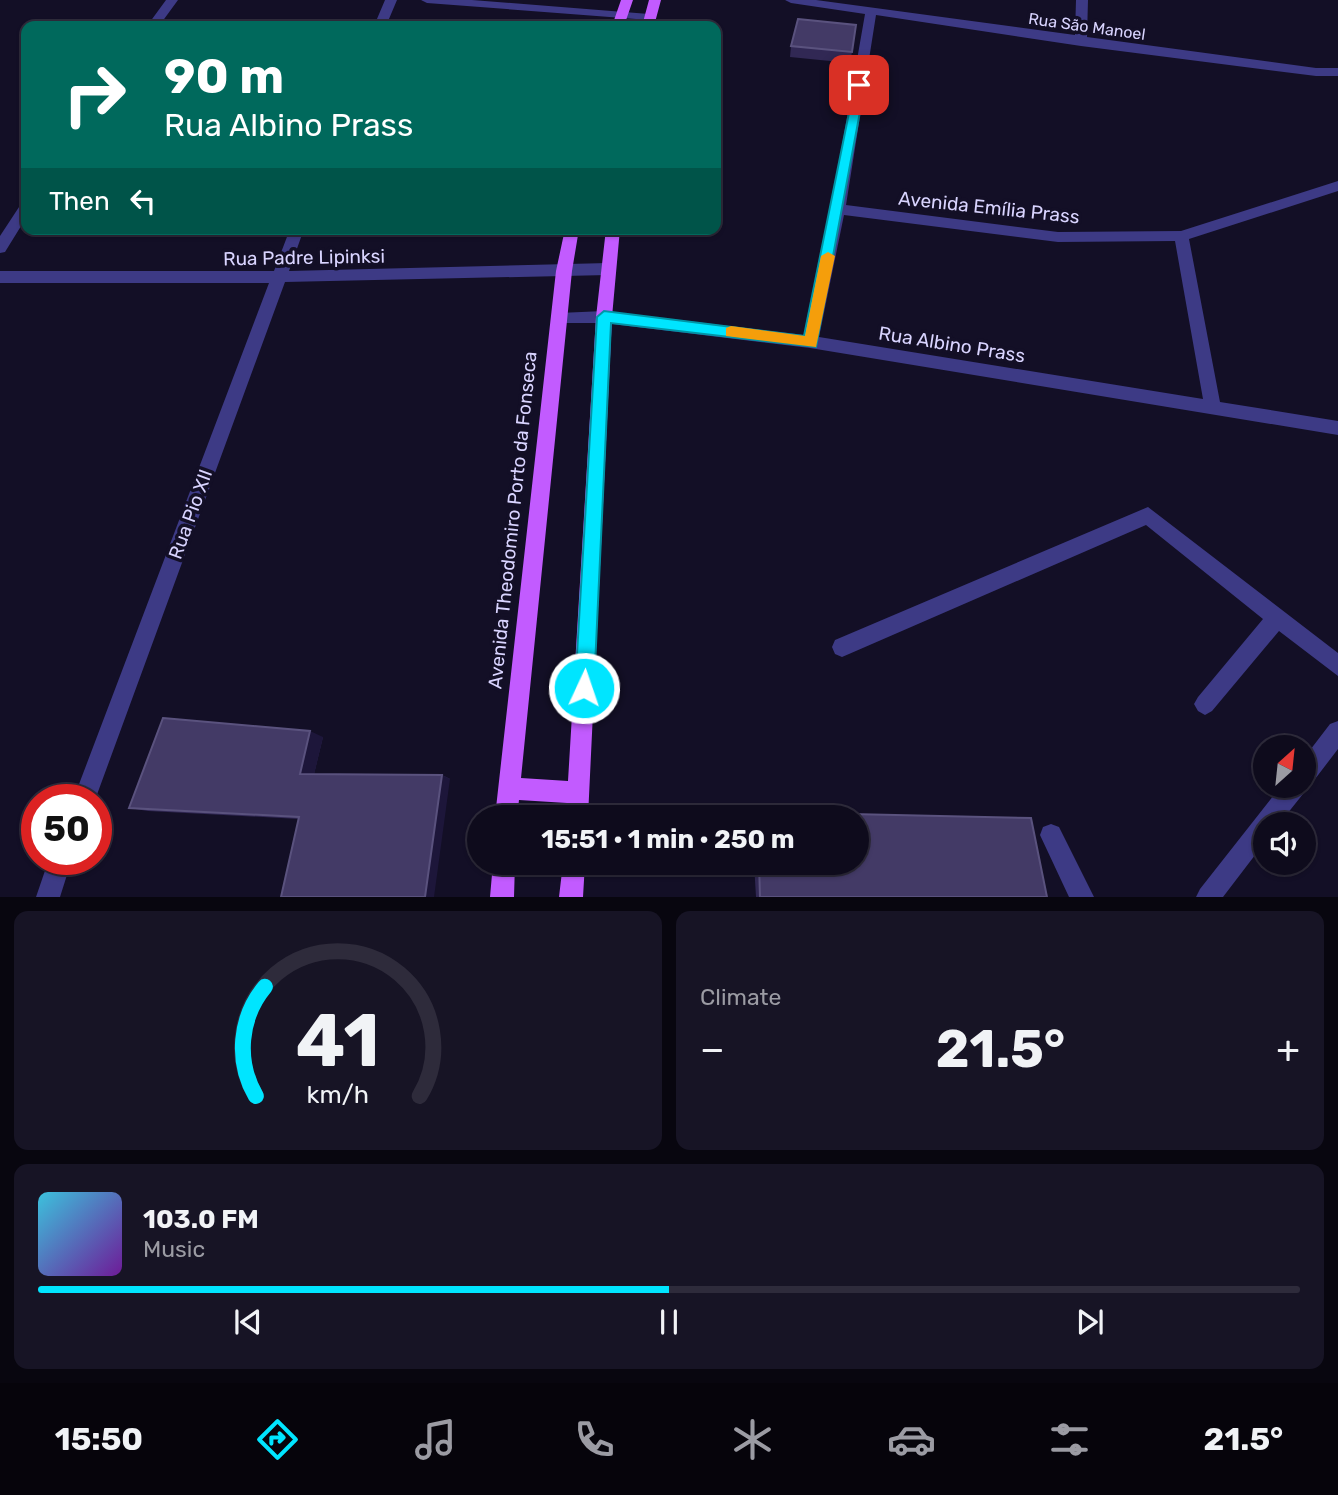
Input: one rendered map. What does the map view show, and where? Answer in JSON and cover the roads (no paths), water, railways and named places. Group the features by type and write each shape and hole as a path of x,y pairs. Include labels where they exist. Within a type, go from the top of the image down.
{"main road":[{"path":"619,21 627,0"},
{"path":"648,21 655,0"},
{"name":"Avenida Theodomiro Porto da Fonseca","path":"507,805 564,271 571,235"},
{"path":"578,805 604,317 612,235"},
{"path":"508,788 578,793"},
{"path":"502,897 503,875"},
{"path":"572,897 573,875"}],"street":[{"path":"157,21 172,0"},
{"path":"382,21 391,0"},
{"path":"427,0 621,12 648,21"},
{"name":"Rua São Manoel","path":"791,0 1082,42 1316,72 1338,72"},
{"path":"1082,0 1082,42"},
{"path":"810,342 838,209 872,11"},
{"name":"Avenida Emília Prass","path":"838,209 1058,237 1181,236 1338,186"},
{"path":"0,248 21,215"},
{"name":"Rua Pio XII","path":"90,784 295,235"},
{"path":"1181,236 1213,407"},
{"name":"Rua Padre Lipinksi","path":"0,277 279,277 608,270"},
{"name":"Rua Albino Prass","path":"559,319 604,317 810,342 1338,428"},
{"path":"842,647 1148,515 1338,666"},
{"path":"1205,704 1278,618"},
{"path":"1316,760 1338,732"},
{"path":"1208,897 1286,798"},
{"path":"1051,835 1082,897"},
{"path":"48,897 56,875"}]}
